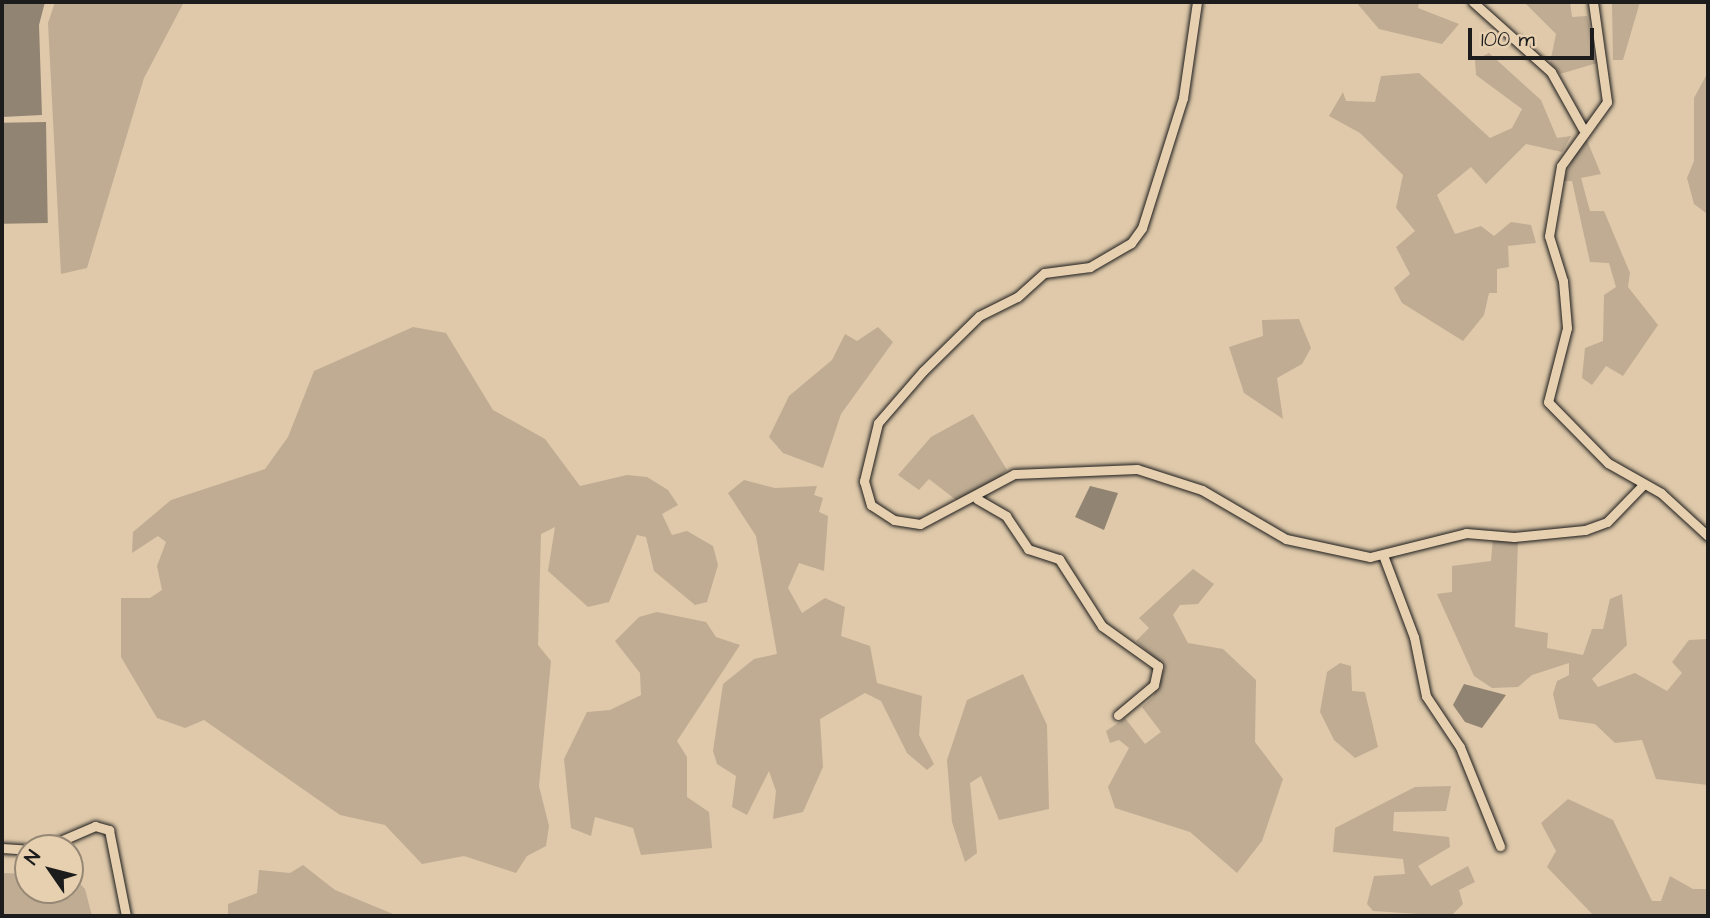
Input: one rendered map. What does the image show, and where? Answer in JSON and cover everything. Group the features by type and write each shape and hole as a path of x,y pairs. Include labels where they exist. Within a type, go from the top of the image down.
{"street":[{"path":"1197,2 1181,106 1137,236 1087,268 1044,273 1017,297 979,316 878,424 864,481 871,505 894,520 920,524 977,499 1014,474 1137,469 1202,490 1286,539 1354,556 1382,555 1466,533 1585,530 1607,522 1643,485"},
{"path":"1473,2 1551,72 1583,129"},
{"path":"1593,2 1606,102 1583,129 1561,166 1549,233 1567,327 1548,402 1608,463 1643,485 1708,536"},
{"path":"977,499 1006,516 1028,549 1059,559 1102,626 1158,666 1154,685 1118,715"},
{"path":"1382,555 1414,637 1426,696 1460,747 1500,846"},
{"path":"76,834 94,826 108,830 126,916"}],"shaded area":[{"path":"2,2 45,2 39,25 42,115 2,117"},
{"path":"55,2 184,2 144,78 87,268 61,274 48,23"},
{"path":"1356,2 1419,2 1418,8 1459,24 1442,44 1379,29"},
{"path":"1524,2 1570,2 1572,17 1587,16 1597,63 1560,74 1550,63 1556,34"},
{"path":"1612,2 1640,2 1623,60 1613,60"},
{"path":"1489,53 1541,100 1557,138 1571,136 1562,152 1526,144 1486,184 1471,167 1437,195 1455,234 1481,226 1494,236 1511,222 1531,225 1536,243 1508,246 1509,267 1497,269 1497,293 1489,293 1484,315 1463,341 1402,303 1394,288 1410,274 1396,247 1415,231 1396,208 1403,175 1360,133 1329,116 1343,92 1346,101 1375,102 1381,76 1419,73 1490,138 1512,128 1522,109 1476,75 1475,60"},
{"path":"1708,72 1706,213 1694,204 1687,178 1694,161 1694,98"},
{"path":"46,122 48,223 4,224 2,123"},
{"path":"1584,133 1601,174 1581,178 1590,211 1604,211 1630,273 1628,287 1658,325 1623,376 1606,366 1592,385 1582,378 1585,348 1603,341 1604,295 1616,287 1609,263 1590,262 1572,181 1563,181"},
{"path":"1299,319 1311,348 1302,364 1277,378 1283,419 1244,393 1229,347 1263,336 1262,320"},
{"path":"413,327 446,333 493,410 545,439 580,486 627,475 647,477 668,490 678,505 662,514 672,535 687,531 713,546 718,565 707,602 695,605 654,571 646,537 637,535 609,602 588,607 548,571 555,527 541,534 538,645 551,661 539,786 549,826 546,846 527,856 516,873 464,856 422,864 385,825 340,815 204,720 185,728 157,718 121,657 121,598 150,598 162,590 157,566 166,542 158,536 132,553 133,532 171,500 265,469 288,437 314,371"},
{"path":"878,327 893,342 841,414 823,468 783,453 769,437 789,396 832,360 845,334 857,341"},
{"path":"973,414 1007,470 987,488 960,503 929,479 919,490 898,475 931,437"},
{"path":"744,480 775,488 817,486 814,495 823,498 819,512 828,516 824,571 799,563 788,588 802,613 825,598 845,607 841,636 870,646 877,683 922,696 919,735 934,764 927,770 907,753 881,701 865,693 820,719 823,767 803,812 773,819 776,791 769,771 747,815 732,807 736,776 717,764 713,751 723,684 754,659 777,654 756,536 728,493"},
{"path":"1090,486 1118,493 1104,530 1075,517"},
{"path":"1493,537 1518,542 1515,627 1548,633 1547,648 1583,655 1592,629 1603,629 1610,599 1622,594 1627,645 1592,679 1598,687 1635,673 1667,691 1682,673 1672,662 1689,640 1708,639 1708,785 1656,779 1642,740 1615,743 1595,724 1559,719 1553,694 1557,681 1569,675 1569,663 1532,675 1518,687 1492,688 1474,676 1437,594 1452,592 1452,566 1491,561"},
{"path":"1193,569 1214,584 1198,604 1180,605 1173,615 1188,643 1223,649 1256,680 1255,742 1283,779 1262,841 1237,873 1190,832 1115,808 1108,787 1129,748 1119,740 1110,743 1106,731 1125,718 1145,744 1161,732 1142,707 1153,697 1165,668 1136,641 1149,628 1139,618"},
{"path":"657,612 706,622 716,637 740,645 677,741 687,757 687,797 709,812 712,848 641,855 633,828 595,817 591,836 571,828 564,759 587,712 610,710 641,695 640,673 615,641 639,617"},
{"path":"1340,663 1351,666 1352,691 1365,692 1378,747 1355,758 1334,740 1320,712 1327,672"},
{"path":"1023,674 1047,725 1049,809 999,820 981,776 970,783 977,853 965,862 952,822 947,760 967,700"},
{"path":"1464,684 1506,695 1482,728 1465,722 1453,705"},
{"path":"1451,786 1446,811 1394,812 1393,831 1449,837 1450,847 1418,866 1431,886 1468,866 1475,882 1459,890 1463,904 1451,916 1373,911 1367,904 1374,876 1405,874 1403,859 1333,852 1335,828 1415,787"},
{"path":"1568,799 1613,820 1652,901 1661,901 1670,876 1693,889 1708,889 1708,916 1594,916 1547,867 1556,851 1541,823"},
{"path":"303,865 335,890 398,916 228,916 228,904 257,893 259,870 290,873"},
{"path":"2,873 14,873 14,904 84,904 84,888 92,916 2,916"}]}
